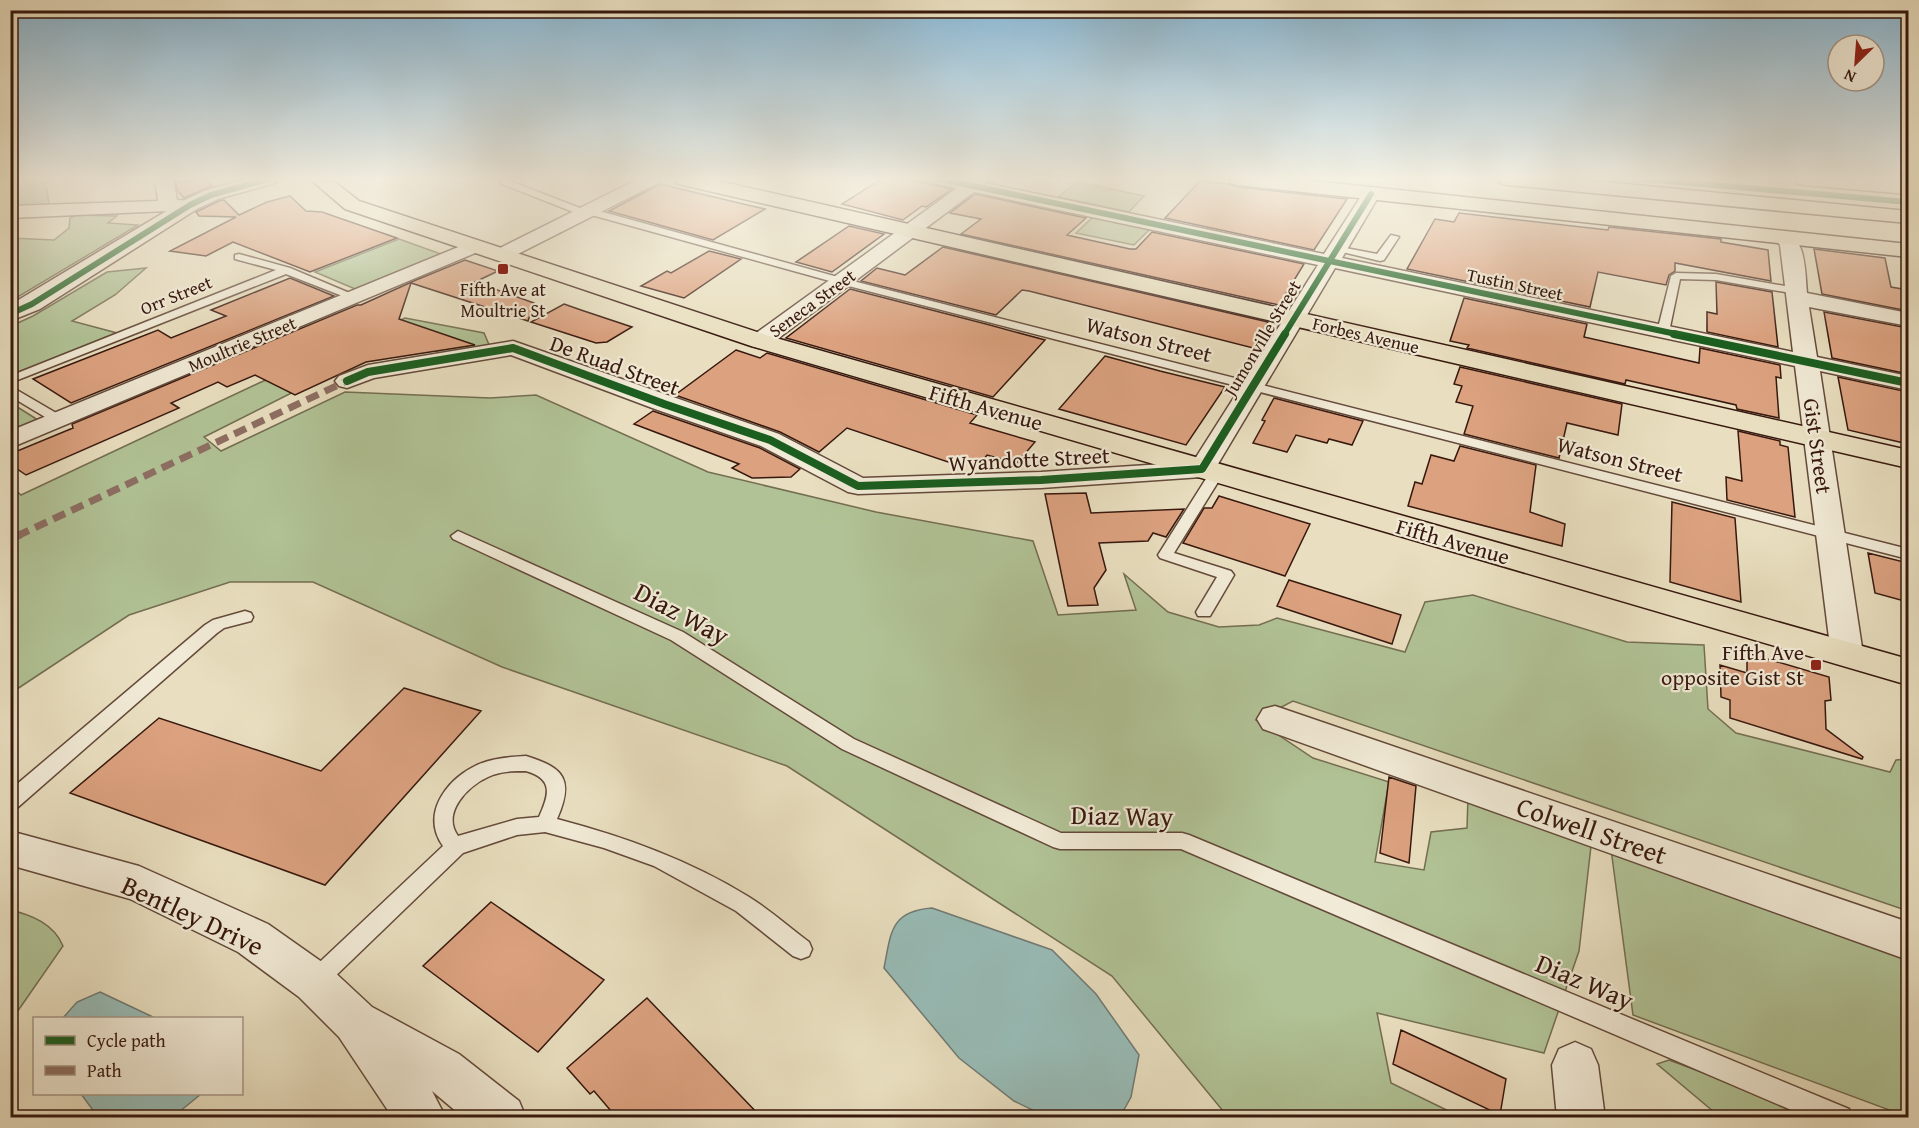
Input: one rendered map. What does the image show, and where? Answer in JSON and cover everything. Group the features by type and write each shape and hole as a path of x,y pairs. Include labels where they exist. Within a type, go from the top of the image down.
{"main road":[{"name":"Fifth Avenue","path":"429,232 760,341 1908,672"},
{"name":"Forbes Avenue","path":"913,232 1908,459"},
{"path":"1717,232 1908,251"},
{"path":"1801,232 1908,243"}],"street":[{"path":"10,314 32,304 147,232"},
{"path":"501,255 548,232"},
{"name":"Seneca Street","path":"760,341 909,232"},
{"name":"Tustin Street","path":"1216,232 1332,255 1345,266 1908,382"},
{"name":"Jumonville Street","path":"1209,471 1252,387 1347,232"},
{"name":"Gist Street","path":"1785,239 1790,244 1847,654"},
{"name":"Moultrie Street","path":"10,440 473,247"},
{"path":"1797,295 1908,319"},
{"name":"De Ruad Street","path":"347,381 368,372 513,348 664,404 770,440 858,486"},
{"name":"Wyandotte Street","path":"858,486 1041,480 1209,471"},
{"name":"Colwell Street","path":"1275,719 1908,941"},
{"name":"Bentley Drive","path":"10,848 139,884 253,938 314,982 355,1021 422,1118"},
{"name":"Bentley Drive","path":"355,1021 443,1070 502,1118"},
{"path":"1575,1065 1581,1118"}],"lane":[{"name":"Watson Street","path":"659,232 841,281 1908,554"},
{"path":"1332,255 1380,258 1394,237"},
{"path":"239,257 286,270 354,297"},
{"name":"Orr Street","path":"10,380 286,270"},
{"path":"1663,332 1676,276 1716,277 1797,295"},
{"path":"10,390 59,420"},
{"path":"1204,612 1226,575 1165,555 1209,471"},
{"name":"Diaz Way","path":"458,536 677,636 848,744 1060,841 1182,841 1840,1118"},
{"path":"10,802 212,629 219,624 245,617"},
{"path":"456,847 446,838 442,825 444,810 451,796 463,783 496,765 514,762 532,763 546,769 556,780 559,793 555,809 545,824"},
{"path":"314,982 456,847 517,827 545,824 604,840 661,860 743,904 801,949"}],"green space":[{"path":"64,232 127,232 11,301 11,238 54,240"},
{"path":"1077,232 1147,232 1134,245 1076,233"},
{"path":"399,239 441,254 355,289 315,272"},
{"path":"146,268 115,295 72,321 117,333 11,375 11,326 33,316 107,272"},
{"path":"405,318 484,333 490,347 438,355 435,344 377,353 325,376 204,437 221,451 345,392 490,398 536,395 708,472 876,512 1033,541 1058,615 1136,610 1124,574 1168,612 1219,627 1259,625 1277,618 1405,652 1425,602 1473,595 1627,642 1704,645 1708,709 1736,733 1890,772 1896,760 1908,759 1908,911 1293,701 1256,720 1313,758 1389,782 1375,862 1424,870 1431,832 1467,828 1468,797 1591,846 1579,951 1544,1053 1377,1013 1391,1083 1461,1117 1228,1117 1112,976 787,766 502,667 313,582 230,582 129,615 11,693 10,485 21,495 259,383"},
{"path":"11,403 38,420 11,433"},
{"path":"1611,849 1908,955 1908,1117 1633,1015"},
{"path":"10,910 48,926 63,946 15,1015 16,1118 10,1117"},
{"path":"1669,1060 1822,1117 1720,1117 1657,1064"}],"water":[{"path":"932,908 1052,950 1096,994 1139,1055 1131,1097 1120,1117 1047,1117 1014,1101 959,1058 884,968 891,934 900,919 918,910"},
{"path":"100,992 153,1017 64,1017 77,1002"},
{"path":"82,1095 200,1095 169,1118 98,1117"}],"building":[{"path":"208,232 379,232 397,238 310,272 233,242 206,256 170,251"},
{"path":"683,232 727,232 713,240"},
{"path":"841,232 884,234 832,272 796,262"},
{"path":"964,232 1071,232 1067,235 1136,249 1152,232 1304,264 1279,305 961,234"},
{"path":"1229,232 1326,232 1314,250"},
{"path":"1428,232 1652,232 1721,239 1721,242 1768,250 1771,281 1675,263 1675,271 1669,275 1666,285 1598,272 1590,307 1407,269"},
{"path":"943,247 1268,322 1266,325 1269,326 1253,348 1029,291 1022,290 996,315 861,281 877,268 905,275"},
{"path":"1814,249 1885,258 1891,287 1908,290 1908,311 1822,294"},
{"path":"709,251 741,259 684,298 641,286 667,271 671,273"},
{"path":"465,260 498,271 475,282 534,303 528,321 411,283 399,319 475,345 366,362 295,395 255,375 227,387 218,382 171,403 179,408 26,475 10,464 10,454 73,428 72,424"},
{"path":"290,278 334,296 71,403 33,379 158,330 171,338 226,316 211,310"},
{"path":"1716,282 1772,292 1778,347 1707,332 1707,312 1717,314"},
{"path":"850,289 1045,340 993,397 786,338"},
{"path":"1464,298 1587,324 1584,337 1699,363 1700,348 1780,365 1781,378 1776,377 1779,418 1737,409 1736,405 1626,380 1625,384 1467,348 1469,345 1450,341"},
{"path":"564,304 632,327 607,342 596,343 531,322"},
{"path":"1824,312 1908,328 1908,374 1832,358"},
{"path":"736,350 760,358 767,353 977,415 970,423 1035,442 1017,463 987,455 981,463 959,457 951,463 847,428 819,452 780,432 675,395"},
{"path":"1105,356 1225,387 1186,445 1059,409"},
{"path":"1460,367 1622,404 1618,435 1567,423 1559,458 1464,434 1473,406 1456,402 1462,386 1454,384"},
{"path":"1838,377 1908,392 1908,444 1848,430"},
{"path":"1274,398 1363,421 1352,445 1329,439 1327,443 1296,435 1287,452 1253,443"},
{"path":"653,411 760,448 800,469 791,477 752,478 732,468 739,464 634,424"},
{"path":"1738,431 1780,441 1780,445 1788,447 1795,517 1727,500 1726,477 1742,481"},
{"path":"1460,446 1536,465 1530,512 1565,524 1562,546 1408,506 1415,482 1422,484 1431,455 1454,461"},
{"path":"1086,493 1091,513 1184,509 1166,537 1153,533 1148,541 1099,543 1106,570 1094,588 1098,605 1068,606 1045,494"},
{"path":"1219,496 1310,524 1285,576 1183,543 1204,508 1212,508"},
{"path":"1672,502 1735,518 1741,602 1670,582"},
{"path":"1868,553 1904,562 1908,580 1908,602 1875,593"},
{"path":"1289,580 1401,615 1392,644 1277,606"},
{"path":"1747,653 1829,677 1831,700 1825,701 1826,729 1863,757 1862,759 1730,718 1730,700 1721,697 1720,665 1747,673"},
{"path":"404,688 481,711 325,885 70,793 159,718 321,771"},
{"path":"1389,777 1416,786 1409,863 1380,853"},
{"path":"491,902 604,980 538,1052 423,966"},
{"path":"647,998 762,1118 617,1118 594,1091 590,1094 567,1068"},
{"path":"1401,1030 1506,1079 1500,1115 1393,1064"}],"marked path":[{"path":"10,539 347,381"}],"cycle path":[{"path":"10,314 32,304 147,232"},
{"path":"1190,232 1908,383"},
{"path":"347,381 368,372 513,348 664,404 770,440 858,486 1041,480 1202,469 1348,232"}],"place":[{"name":"Fifth Ave at Moultrie St","path":"503,269"},
{"name":"Fifth Ave opposite Gist St","path":"1816,665"}]}
